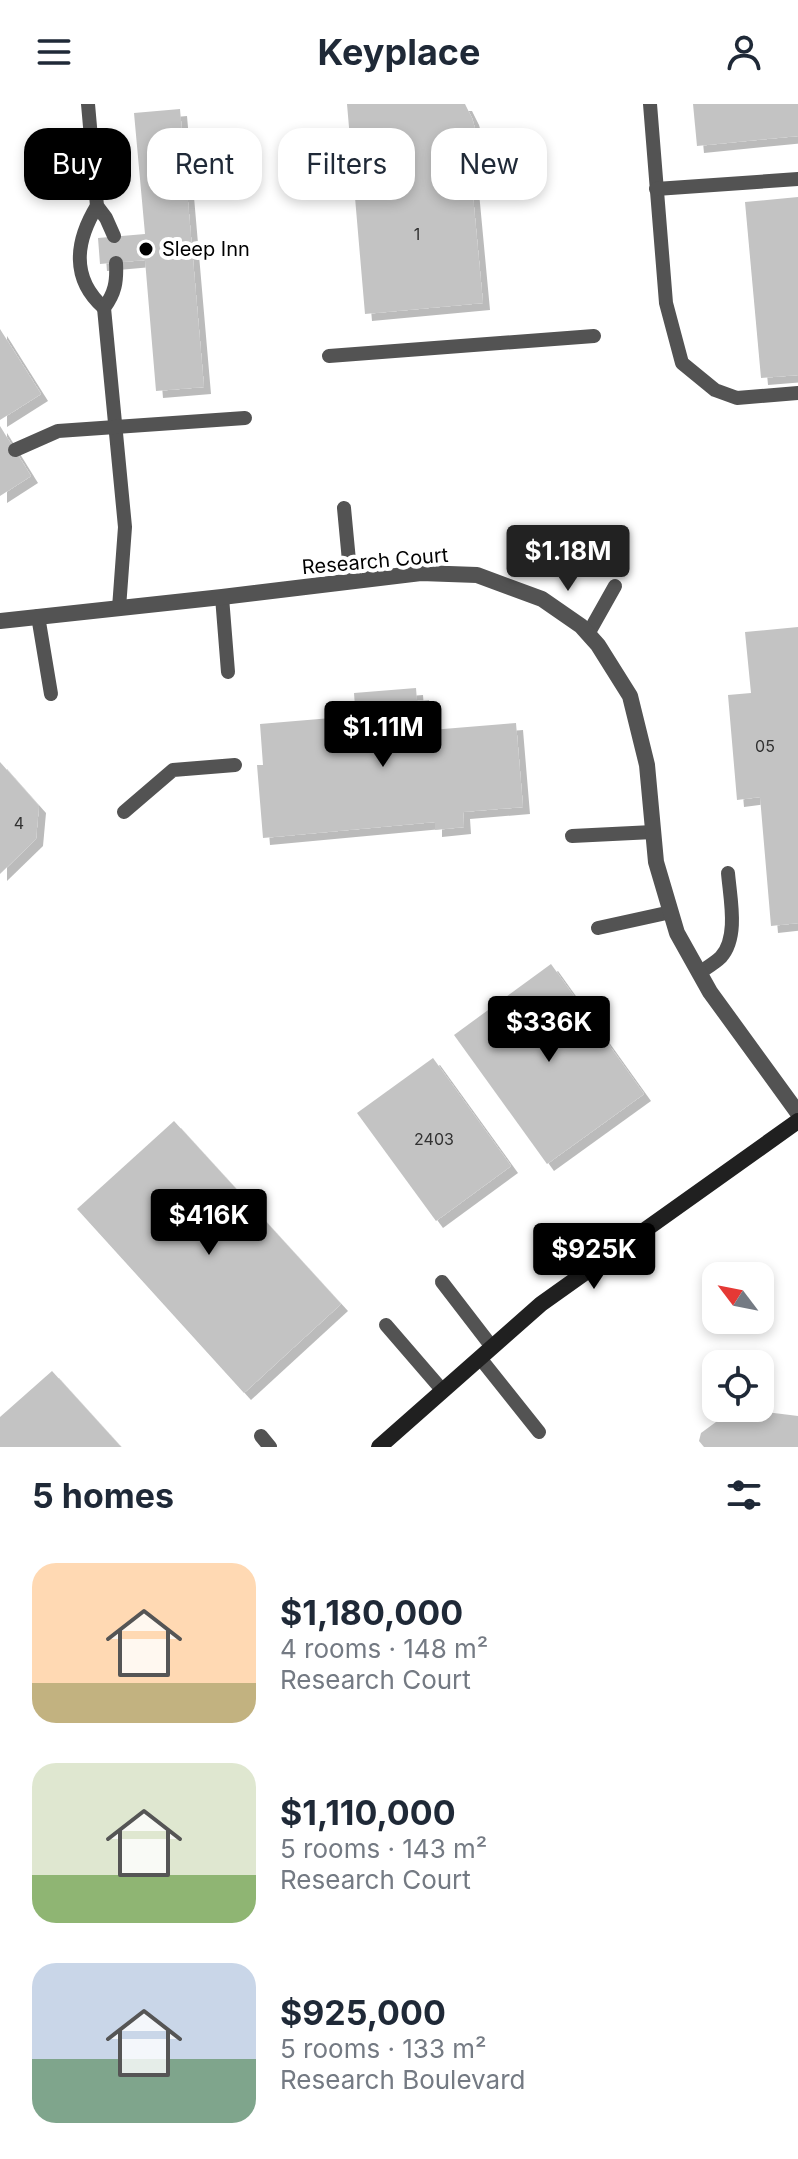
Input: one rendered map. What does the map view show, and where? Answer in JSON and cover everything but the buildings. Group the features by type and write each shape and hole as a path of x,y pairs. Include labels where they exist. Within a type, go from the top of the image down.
{"street":[{"name":"Research Court","path":"0,621 421,573 477,575 542,599 581,626 598,645 630,696 647,765 656,862 677,933 710,992 798,1113"},
{"path":"379,1447 541,1304 798,1121"}],"lane":[{"path":"88,104 97,206 114,236"},
{"path":"650,104 666,303 682,363 715,390 737,398 798,393"},
{"path":"656,189 798,179"},
{"path":"97,206 81,237 79,261 92,298 104,308"},
{"path":"116,263 114,295 104,308 125,527 119,608"},
{"path":"329,356 594,336"},
{"path":"15,450 58,431 245,418"},
{"path":"344,508 351,582"},
{"path":"588,634 615,586"},
{"path":"222,597 228,672"},
{"path":"38,616 51,694"},
{"path":"124,812 173,770 235,765"},
{"path":"572,836 653,832"},
{"path":"699,973 721,957 730,943 728,873"},
{"path":"598,928 671,912"},
{"path":"442,1282 539,1432"},
{"path":"386,1325 443,1391"}],"place":[{"name":"Sleep Inn","path":"146,249"}]}
